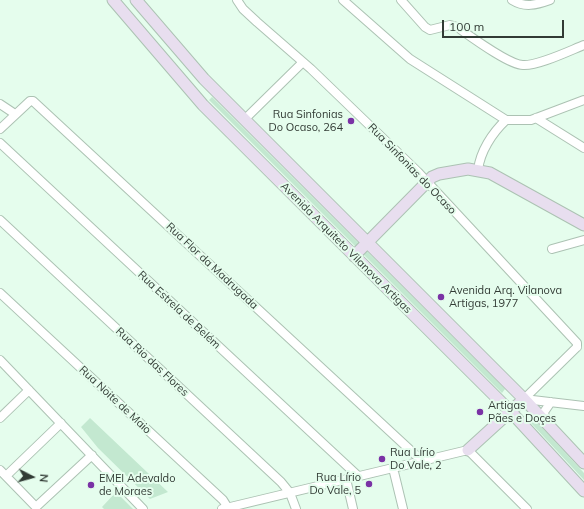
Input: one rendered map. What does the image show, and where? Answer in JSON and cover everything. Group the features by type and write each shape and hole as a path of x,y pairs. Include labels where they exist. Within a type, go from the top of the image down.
{"main road":[{"name":"Avenida Arquiteto Vilanova Artigas","path":"113,0 203,105 511,412 584,491"},
{"name":"Avenida Arquiteto Vilanova Artigas","path":"136,0 204,79 547,422 584,463"},
{"path":"354,256 427,183 439,174 478,170 490,173 584,225"},
{"path":"468,450 524,399"}],"street":[{"name":"Rua Sinfonias do Ocaso","path":"237,0 257,22 303,62 427,183 580,348"},
{"path":"343,0 410,60 506,120 523,121 536,118 584,100"},
{"path":"401,0 425,27 430,30 450,25 456,27 509,60 520,65 531,64 584,45"},
{"path":"512,0 526,6 550,0"},
{"path":"245,119 303,62"},
{"name":"Rua Flor da Madrugada","path":"0,129 30,101 33,101 422,461"},
{"path":"0,104 15,114"},
{"path":"536,118 584,148"},
{"path":"478,170 479,159 493,134 506,120"},
{"name":"Rua Estrela de Belém","path":"0,143 358,476"},
{"name":"Rua Rio das Flores","path":"0,220 281,482 290,493 296,509"},
{"path":"552,249 584,240"},
{"name":"Rua Noite de Maio","path":"0,293 223,500 225,508"},
{"path":"524,399 580,348"},
{"path":"0,360 143,509"},
{"path":"0,418 29,390"},
{"path":"524,399 584,406"},
{"path":"547,422 544,412 551,402"},
{"path":"61,423 3,473 36,507 92,455"},
{"path":"225,508 468,450 527,509"},
{"path":"393,468 403,509"},
{"path":"346,479 353,509"}],"green space":[{"path":"212,97 505,389 502,393 209,100"},
{"path":"90,418 168,492 150,499 98,448 81,427"},
{"path":"534,419 584,473 584,480 531,423"},
{"path":"116,492 133,509 104,509 102,507"}],"place":[{"name":"Rua Sinfonias Do Ocaso, 264","path":"351,121"},
{"name":"Avenida Arq. Vilanova Artigas, 1977","path":"441,297"},
{"name":"Artigas Pães e Doçes","path":"480,412"},
{"name":"Rua Lírio Do Vale, 2","path":"382,459"},
{"name":"Rua Lírio Do Vale, 5","path":"369,484"},
{"name":"EMEI Adevaldo de Moraes","path":"91,485"}]}
